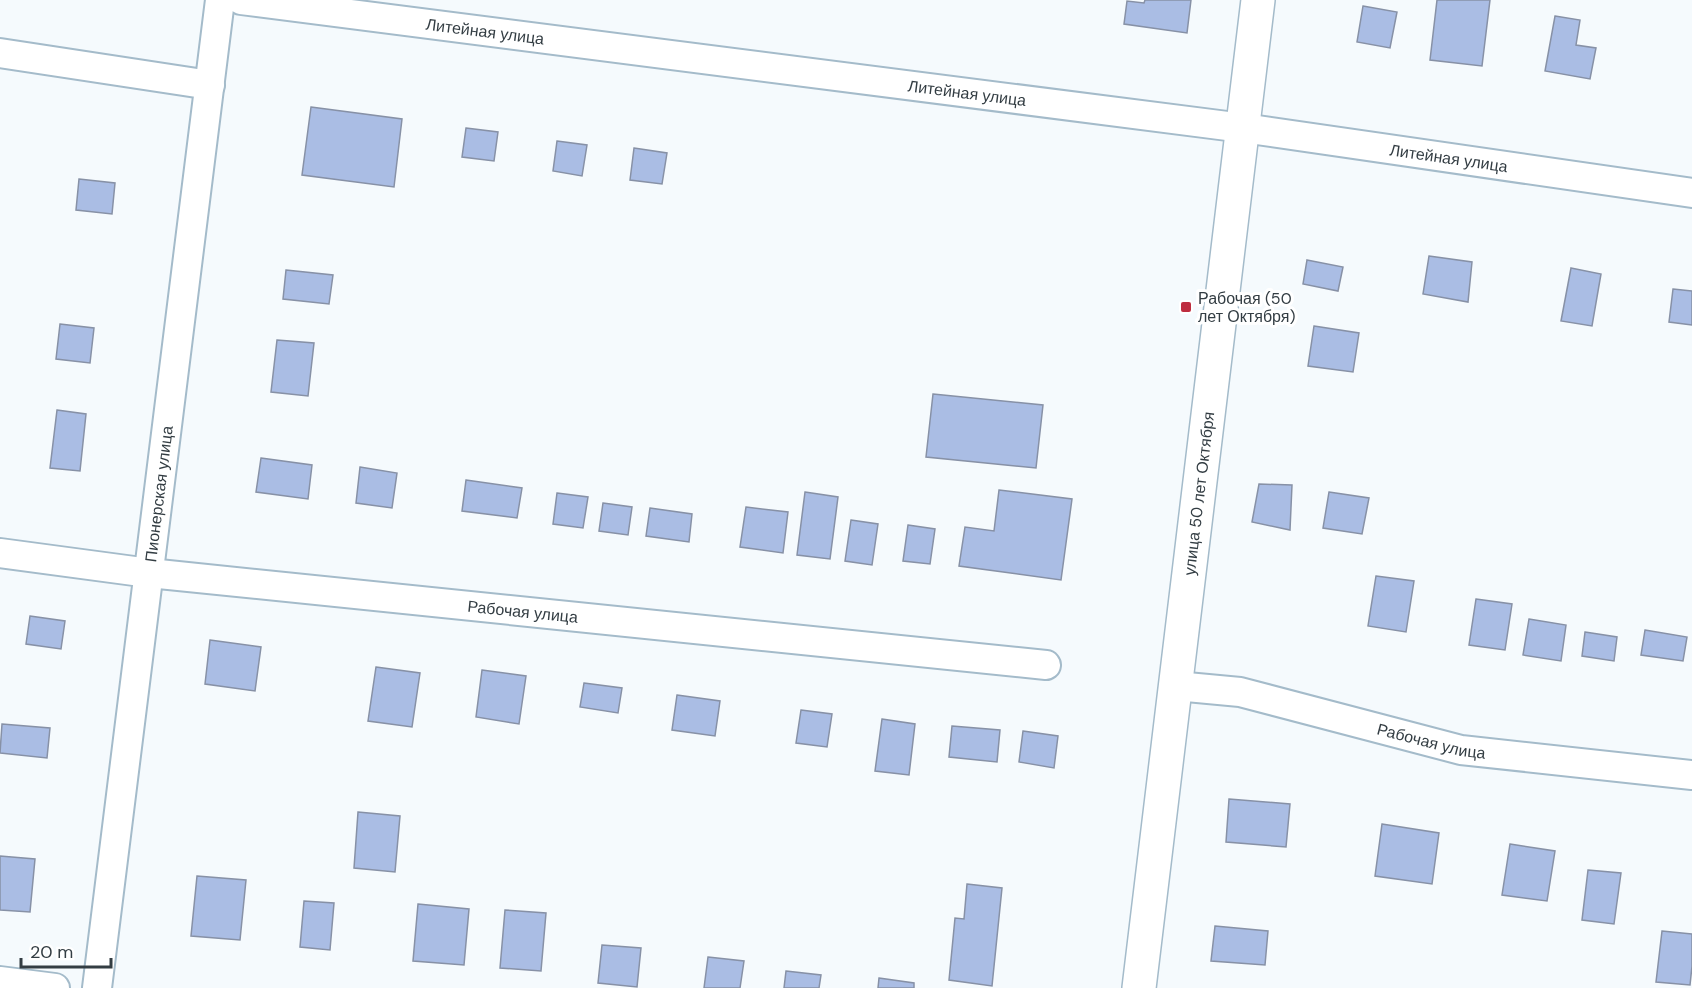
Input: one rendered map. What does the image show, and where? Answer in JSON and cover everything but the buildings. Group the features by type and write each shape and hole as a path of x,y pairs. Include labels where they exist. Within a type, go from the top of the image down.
{"main road":[{"name":"улица 50 лет Октября","path":"1139,988 1258,0"}],"street":[{"name":"Пионерская улица","path":"97,988 220,0"},
{"name":"Литейная улица","path":"241,0 1243,128 1692,193"},
{"path":"0,53 210,85"},
{"name":"Рабочая улица","path":"0,553 149,573 1046,665"},
{"name":"Рабочая улица","path":"1176,686 1240,692 1461,750 1692,775"},
{"path":"0,981 55,988"}],"place":[{"name":"Рабочая (50 лет Октября)","path":"1186,307"}]}
